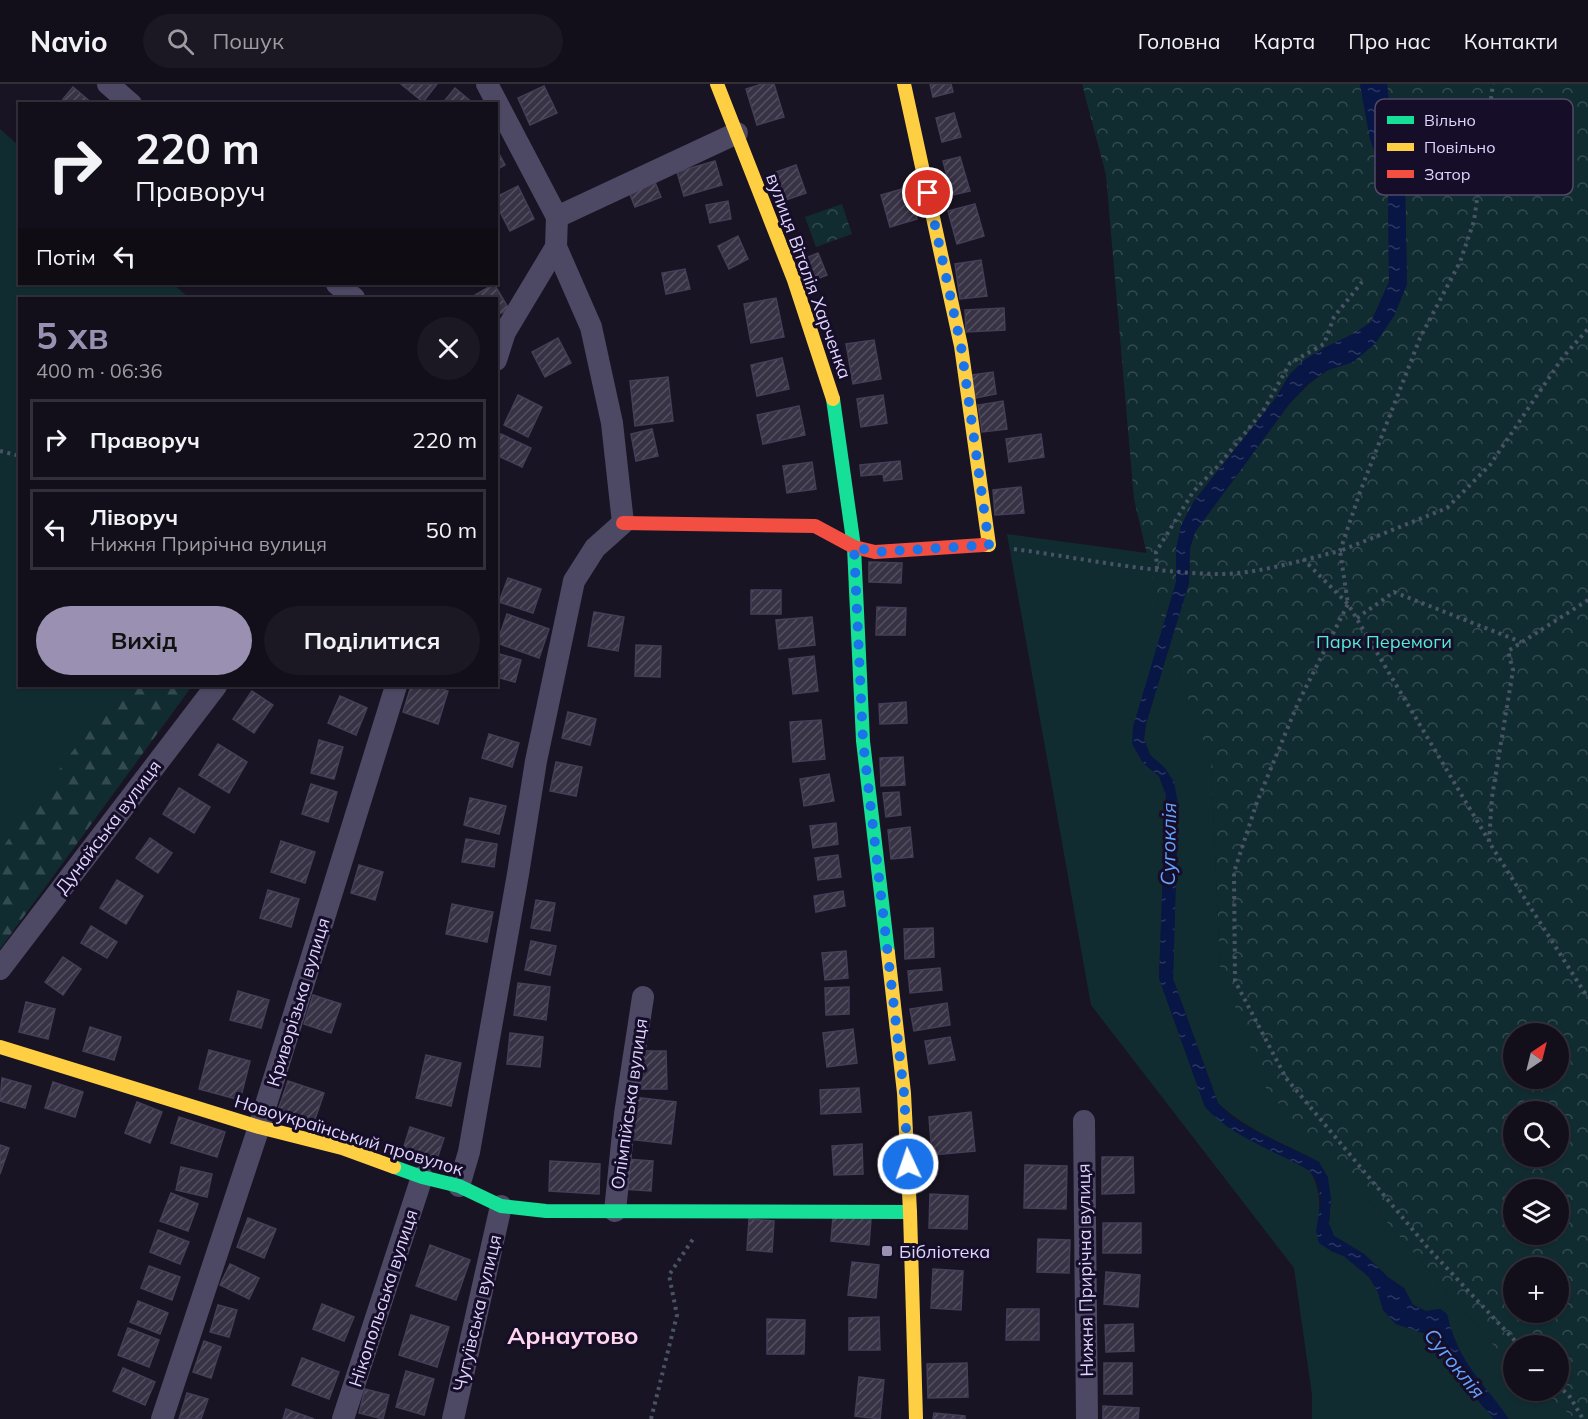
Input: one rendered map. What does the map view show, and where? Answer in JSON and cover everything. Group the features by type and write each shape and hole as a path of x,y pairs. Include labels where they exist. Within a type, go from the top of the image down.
{"street":[{"path":"108,84 128,102"},
{"path":"487,84 496,102"},
{"name":"вулиця Віталія Харченка","path":"717,84 794,280 833,400 854,547 863,741 904,1093 916,1419"},
{"path":"459,1186 471,1141 536,760 574,581 595,548 623,523 815,526 854,547 876,552 989,545 961,346 904,84"},
{"path":"498,105 557,218 556,247 591,327 612,423 623,523"},
{"path":"557,218 737,133"},
{"path":"498,350 501,335 556,247"},
{"path":"338,285 353,297"},
{"name":"Дунайська вулиця","path":"0,969 215,687"},
{"name":"Криворізька вулиця","path":"162,1419 259,1127 396,687"},
{"name":"Олімпійська вулиця","path":"615,1211 625,1114 643,997"},
{"name":"Новоукраїнський провулок","path":"0,1047 259,1127 342,1148 422,1178 459,1186 501,1206 546,1211 910,1212"},
{"name":"Нижня Прирічна вулиця","path":"1084,1121 1087,1419"},
{"name":"Нікопольська вулиця","path":"343,1419 422,1178"},
{"name":"Чугуївська вулиця","path":"453,1419 501,1206"}],"path":[{"path":"1491,99 1493,84"},
{"path":"1478,195 1474,221 1460,262 1420,338 1360,492 1340,551 1348,604 1298,704 1257,802 1234,872 1235,981 1286,1078 1428,1248 1510,1335"},
{"path":"1160,569 1156,552 1193,492 1218,466 1263,411 1290,363 1324,344 1334,317 1362,282"},
{"path":"989,545 1160,569 1220,574 1258,570 1340,551 1448,508 1490,465 1563,357 1588,329"},
{"path":"0,451 18,456"},
{"path":"1303,559 1348,604 1490,842 1588,998"},
{"path":"1357,618 1394,592 1521,642"},
{"path":"1490,842 1492,797 1513,670 1508,651 1588,600"},
{"path":"651,1419 677,1315 669,1275 712,1210"},
{"path":"1569,1396 1583,1419"}],"green space":[{"path":"1082,84 1360,84 1370,139 1375,152 1375,195 1388,195 1389,282 1371,322 1355,333 1324,348 1290,374 1275,399 1194,501 1181,526 1176,549 1176,582 1164,627 1134,499 1106,175"},
{"name":"Парк Перемоги","path":"1387,84 1588,84 1588,1419 1575,1419 1554,1401 1569,1401 1569,1335 1503,1335 1503,1356 1366,1198 1267,1091 1220,967 1211,761 1169,646 1189,583 1190,548 1195,532 1290,403 1309,384 1328,370 1353,362 1394,316 1407,284 1405,195 1573,195 1573,99 1389,99"},
{"path":"0,129 18,145 18,285 174,285 188,297 18,297 18,687 140,687 0,885"},
{"path":"842,204 852,234 816,247 805,217"},
{"path":"1007,534 1147,553 1164,627 1133,727 1143,763 1159,776 1166,795 1159,978 1205,1107 1310,1171 1317,1186 1319,1200 1317,1231 1331,1251 1344,1256 1369,1277 1378,1292 1383,1310 1396,1324 1432,1336 1442,1348 1454,1373 1494,1419 1312,1419 1312,1395 1294,1268 1091,1005"},
{"path":"1169,646 1211,760 1220,967 1366,1198 1503,1356 1503,1401 1554,1401 1575,1419 1509,1419 1464,1358 1451,1330 1447,1314 1440,1309 1426,1311 1413,1305 1404,1288 1389,1278 1364,1254 1334,1236 1329,1223 1331,1198 1319,1162 1253,1129 1218,1103 1173,979 1178,803 1165,768 1150,755 1144,739 1146,724"},
{"path":"119,687 191,687 0,949 0,851"}],"water":[{"path":"1360,84 1387,84 1389,99 1375,99 1375,152 1370,139"},
{"name":"Сугоклія","path":"1388,195 1405,195 1407,284 1394,316 1375,344 1353,362 1328,370 1309,383 1290,403 1195,532 1190,548 1189,583 1146,724 1144,739 1150,755 1165,768 1174,782 1178,803 1173,979 1218,1103 1232,1117 1249,1128 1319,1162 1328,1177 1331,1198 1329,1223 1334,1236 1364,1254 1389,1278 1404,1288 1413,1305 1426,1311 1440,1309 1447,1314 1451,1331 1464,1358 1509,1419 1494,1419 1454,1373 1442,1348 1432,1336 1396,1324 1383,1310 1378,1292 1369,1277 1344,1256 1319,1243 1316,1231 1321,1201 1317,1182 1310,1171 1241,1135 1216,1118 1205,1107 1159,978 1166,795 1159,776 1143,763 1132,744 1133,727 1176,582 1176,549 1181,526 1194,501 1275,399 1290,374 1304,360 1371,322 1389,282"}],"building":[{"path":"401,84 437,84 423,102"},
{"path":"762,84 774,84 784,117 757,125 746,89"},
{"path":"930,84 951,84 953,92 933,97"},
{"path":"544,86 557,113 530,125 518,98"},
{"path":"73,87 91,102 61,102"},
{"path":"455,88 472,102 444,102"},
{"path":"954,113 961,137 942,142 936,118"},
{"path":"498,152 505,165 498,169"},
{"path":"960,157 970,191 952,195 943,161"},
{"path":"715,161 722,185 684,196 677,172"},
{"path":"796,165 806,193 777,203 768,175"},
{"path":"655,182 661,197 635,207 629,192"},
{"path":"518,186 534,219 510,231 498,208 498,196"},
{"path":"909,187 917,219 890,227 881,195"},
{"path":"728,201 731,219 710,223 706,205"},
{"path":"975,204 984,236 957,244 948,211"},
{"path":"738,236 748,259 729,269 718,246"},
{"path":"818,253 827,275 809,282 801,260"},
{"path":"981,260 987,296 960,299 955,264"},
{"path":"685,269 690,289 666,294 662,273"},
{"path":"495,285 509,309 498,315 498,297 472,297"},
{"path":"776,298 784,337 751,343 744,304"},
{"path":"1004,308 1005,330 966,332 965,310"},
{"path":"558,338 571,363 545,377 532,352"},
{"path":"874,340 881,379 853,384 846,344"},
{"path":"782,358 789,389 757,396 751,365"},
{"path":"993,372 996,394 975,398 972,375"},
{"path":"668,377 673,421 635,426 630,381"},
{"path":"518,395 542,407 528,437 504,425"},
{"path":"883,395 887,423 861,427 857,399"},
{"path":"1003,401 1007,429 982,432 978,405"},
{"path":"799,406 805,435 763,444 757,415"},
{"path":"652,429 658,456 636,461 631,434"},
{"path":"501,434 531,448 522,467 498,456 498,439"},
{"path":"1041,434 1044,457 1009,462 1006,439"},
{"path":"900,461 902,479 884,481 883,474 861,476 860,465"},
{"path":"812,462 816,489 787,493 783,466"},
{"path":"1021,487 1024,513 995,515 993,490"},
{"path":"869,562 902,563 901,583 869,582"},
{"path":"508,578 541,589 533,613 499,602"},
{"path":"751,590 781,590 781,614 751,614"},
{"path":"877,607 906,608 905,635 876,635"},
{"path":"594,612 624,617 618,651 588,646"},
{"path":"507,614 549,629 539,658 498,643"},
{"path":"812,617 815,645 779,649 776,620"},
{"path":"636,645 661,646 660,677 635,676"},
{"path":"498,654 521,660 515,682 498,678"},
{"path":"814,656 818,691 793,694 789,659"},
{"path":"411,687 436,687 448,691 438,724 403,712"},
{"path":"252,691 273,705 254,733 233,719"},
{"path":"340,696 367,708 356,735 328,723"},
{"path":"906,702 907,723 880,724 879,704"},
{"path":"568,712 596,719 590,745 562,738"},
{"path":"821,720 825,759 793,762 790,722"},
{"path":"489,734 519,743 512,767 482,758"},
{"path":"319,740 343,747 334,779 311,773"},
{"path":"218,744 247,762 229,793 199,775"},
{"path":"903,757 905,785 881,786 880,758"},
{"path":"556,762 582,767 576,796 550,791"},
{"path":"829,774 834,801 804,806 800,779"},
{"path":"311,784 337,792 328,822 302,814"},
{"path":"179,788 210,807 194,833 163,814"},
{"path":"899,792 901,815 886,817 883,793"},
{"path":"470,798 506,806 499,834 464,825"},
{"path":"836,823 838,844 813,848 810,826"},
{"path":"910,827 913,857 891,859 888,830"},
{"path":"150,838 172,853 158,873 136,858"},
{"path":"466,839 497,844 494,867 462,862"},
{"path":"281,841 315,852 305,883 271,872"},
{"path":"838,855 841,877 818,880 815,858"},
{"path":"359,865 383,872 375,900 351,893"},
{"path":"117,880 143,896 126,924 100,908"},
{"path":"268,890 299,899 291,927 260,918"},
{"path":"843,891 845,906 816,912 814,896"},
{"path":"536,900 555,903 550,931 531,928"},
{"path":"452,904 493,912 487,942 446,934"},
{"path":"91,926 117,942 107,958 81,943"},
{"path":"933,928 934,957 905,959 904,929"},
{"path":"531,941 556,946 550,975 525,970"},
{"path":"846,951 848,978 825,980 822,953"},
{"path":"63,957 81,969 63,995 45,982"},
{"path":"940,968 942,990 910,993 908,971"},
{"path":"518,983 550,987 546,1020 514,1015"},
{"path":"849,987 849,1014 826,1015 825,988"},
{"path":"238,991 269,1000 261,1028 230,1020"},
{"path":"313,995 341,1004 331,1033 304,1024"},
{"path":"26,1002 55,1009 48,1039 19,1032"},
{"path":"947,1003 950,1025 914,1031 910,1009"},
{"path":"90,1027 121,1037 114,1060 83,1051"},
{"path":"853,1029 857,1063 827,1067 823,1033"},
{"path":"510,1033 543,1037 540,1067 507,1064"},
{"path":"950,1037 955,1060 929,1064 925,1041"},
{"path":"209,1050 250,1061 240,1100 199,1089"},
{"path":"637,1051 666,1051 667,1089 638,1089"},
{"path":"426,1055 461,1063 451,1106 416,1098"},
{"path":"2,1078 31,1086 25,1108 0,1101"},
{"path":"288,1081 324,1093 313,1125 277,1113"},
{"path":"53,1082 83,1092 75,1117 45,1108"},
{"path":"859,1088 861,1112 821,1114 820,1090"},
{"path":"633,1097 676,1102 671,1144 628,1139"},
{"path":"137,1102 162,1112 150,1143 125,1133"},
{"path":"971,1112 975,1151 932,1155 929,1117"},
{"path":"179,1117 225,1132 217,1157 171,1143"},
{"path":"410,1127 444,1138 434,1168 401,1156"},
{"path":"862,1144 863,1174 834,1175 832,1146"},
{"path":"0,1145 9,1148 0,1174"},
{"path":"1102,1157 1133,1157 1134,1193 1102,1194"},
{"path":"625,1159 653,1161 651,1191 622,1189"},
{"path":"550,1161 600,1164 599,1194 549,1191"},
{"path":"1025,1165 1067,1166 1066,1209 1024,1208"},
{"path":"181,1167 212,1174 207,1197 176,1190"},
{"path":"171,1193 198,1204 188,1231 160,1221"},
{"path":"930,1194 968,1196 967,1229 929,1228"},
{"path":"833,1216 871,1219 869,1245 831,1241"},
{"path":"248,1218 276,1229 264,1258 237,1247"},
{"path":"749,1219 774,1221 772,1252 747,1250"},
{"path":"1103,1223 1141,1223 1141,1253 1103,1253"},
{"path":"158,1230 189,1242 180,1264 150,1252"},
{"path":"1038,1239 1070,1240 1069,1273 1037,1272"},
{"path":"430,1245 470,1260 456,1300 416,1286"},
{"path":"852,1262 879,1265 876,1298 848,1295"},
{"path":"230,1264 259,1278 249,1299 220,1285"},
{"path":"149,1266 180,1277 172,1300 141,1288"},
{"path":"933,1269 963,1271 961,1310 931,1308"},
{"path":"1106,1272 1140,1275 1138,1307 1104,1304"},
{"path":"138,1301 168,1313 160,1334 130,1322"},
{"path":"322,1304 354,1317 344,1341 313,1329"},
{"path":"218,1305 237,1310 229,1337 210,1332"},
{"path":"1007,1309 1039,1309 1039,1340 1006,1340"},
{"path":"411,1315 449,1327 437,1367 399,1355"},
{"path":"879,1317 880,1350 849,1350 849,1318"},
{"path":"767,1319 805,1320 804,1354 767,1354"},
{"path":"1133,1324 1134,1351 1106,1352 1105,1325"},
{"path":"128,1328 159,1340 149,1367 118,1355"},
{"path":"204,1341 221,1347 211,1378 193,1372"},
{"path":"302,1358 339,1372 329,1399 292,1385"},
{"path":"967,1363 968,1397 928,1398 927,1364"},
{"path":"1104,1363 1132,1363 1132,1394 1104,1394"},
{"path":"123,1368 155,1382 145,1405 113,1391"},
{"path":"406,1371 434,1379 424,1415 396,1407"},
{"path":"859,1377 884,1380 880,1419 855,1416"},
{"path":"365,1389 389,1395 383,1419 359,1413"},
{"path":"187,1393 208,1399 201,1419 179,1419"},
{"path":"1103,1406 1139,1408 1138,1419 1103,1419"},
{"path":"286,1409 314,1419 283,1419"},
{"path":"934,1413 965,1416 965,1419 933,1419"}],"traffic: fast":[{"path":"833,399 854,547 863,741 888,953"},
{"path":"394,1167 459,1186 501,1206 546,1211 910,1212"}],"traffic: slow":[{"path":"717,84 794,280 833,399"},
{"path":"904,84 961,346 989,545 983,545"},
{"path":"888,953 904,1093 916,1419"},
{"path":"0,1047 259,1127 342,1148 394,1167"}],"traffic: jam":[{"path":"623,523 815,526 854,547 875,552 983,545"}],"place":[{"name":"Бібліотека","path":"887,1251"}],"district":[{"name":"Арнаутово","path":"573,1335"}],"route":[{"path":"908,1164 904,1093 863,741 854,547 876,552 989,545 961,346 928,193"}]}
